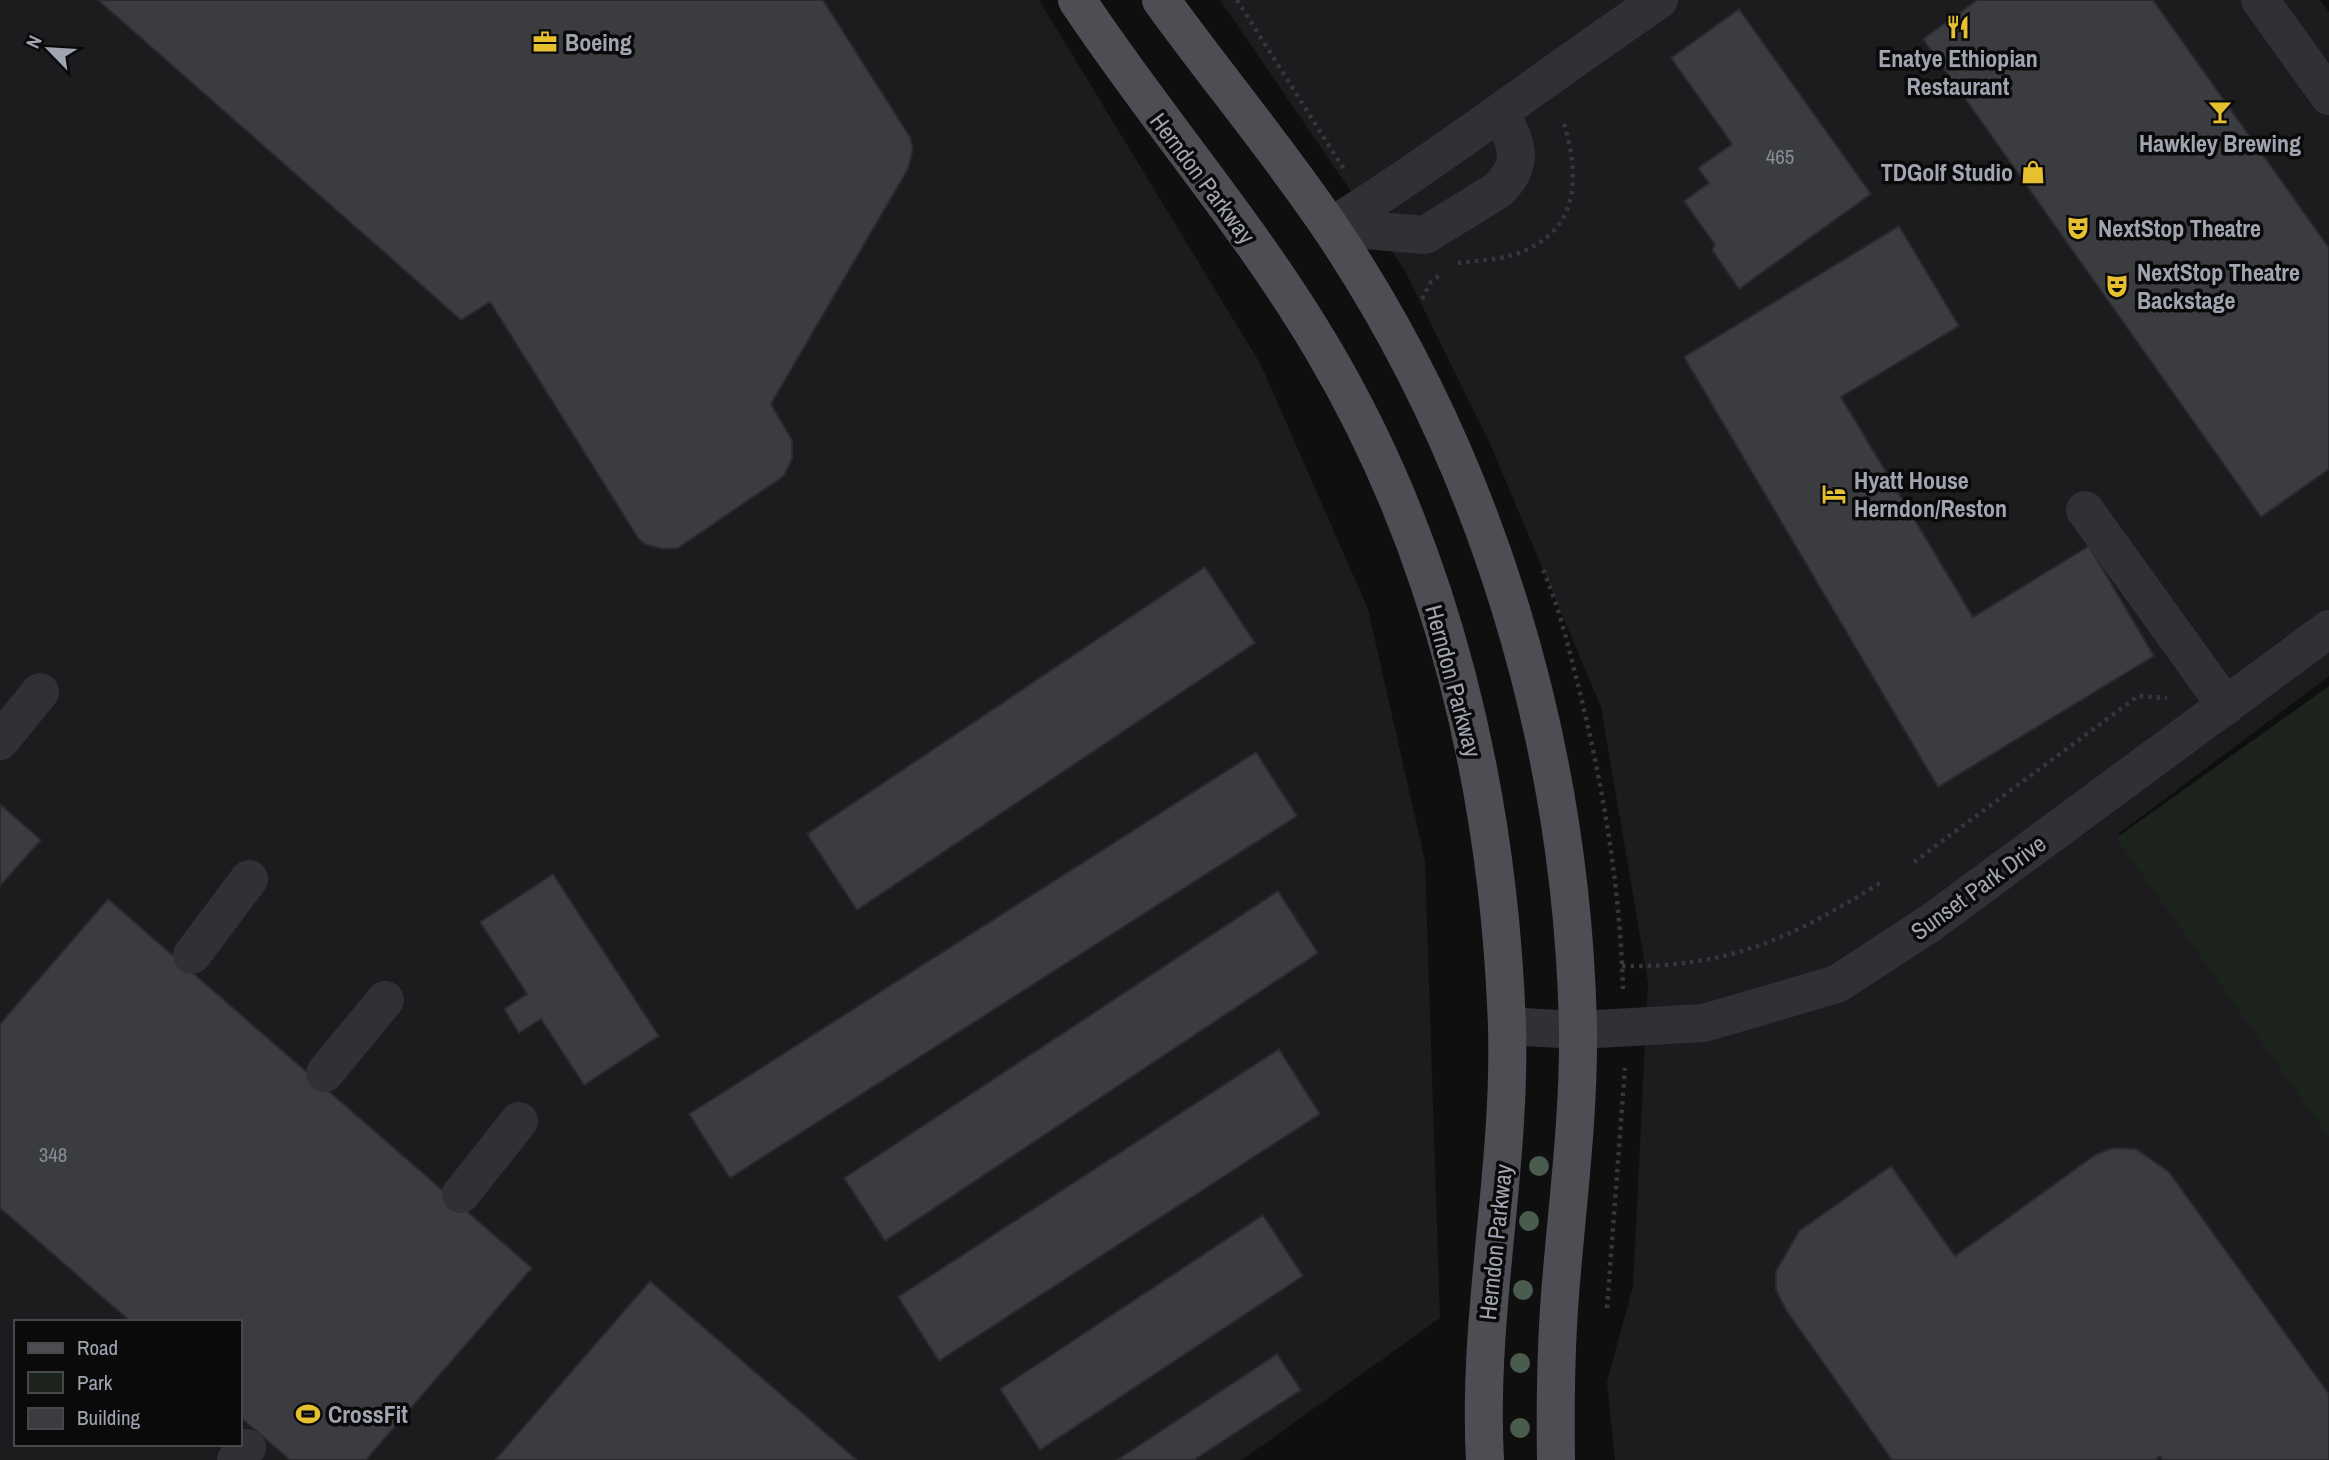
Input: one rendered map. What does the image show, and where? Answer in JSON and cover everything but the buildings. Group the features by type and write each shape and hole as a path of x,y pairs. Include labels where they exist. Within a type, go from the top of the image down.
{"main road":[{"name":"Herndon Parkway","path":"1077,0 1151,108 1237,220 1296,306 1345,388 1398,505 1439,617 1473,746 1496,885 1507,1026 1508,1097 1487,1316 1485,1460"},
{"path":"1161,0 1330,227 1376,302 1438,421 1491,547 1511,609 1547,753 1560,825 1570,899 1578,1030 1577,1112 1557,1332 1556,1460"}],"street":[{"path":"1330,227 1390,190 1499,113 1550,73 1659,0"},
{"path":"2260,0 2329,96"},
{"path":"1330,227 1425,235 1498,190 1508,181 1517,158 1514,135 1499,113"},
{"path":"2085,510 2226,706"},
{"name":"Sunset Park Drive","path":"1507,1026 1578,1030 1704,1023 1837,984 1933,922 2329,629"},
{"path":"0,741 40,692"},
{"path":"192,955 249,879"},
{"path":"325,1073 385,1000"},
{"path":"461,1194 519,1121"}],"path":[{"path":"1237,0 1343,167"},
{"path":"1420,303 1431,282 1452,264 1526,251 1556,228 1571,198 1576,180 1572,149 1563,120"},
{"path":"1914,862 2138,696 2179,699"},
{"path":"1620,936 1622,967 1695,964 1742,952 1821,919 1880,883"},
{"path":"1607,1308 1625,1075"}],"shaded area":[{"path":"0,0 1039,0 1261,365 1368,609 1425,861 1440,1318 1242,1460 0,1460"},
{"path":"1220,0 2320,0 2329,12 2329,676 2118,834 2329,1124 2329,1460 1615,1460 1607,1382 1633,1286 1648,983 1601,707 1491,446 1404,269"}],"green space":[{"path":"2329,686 2329,1137 2116,838"}],"place":[{"name":"Enatye Ethiopian Restaurant","path":"1958,27"},
{"name":"Boeing","path":"545,42"},
{"name":"Hawkley Brewing","path":"2220,112"},
{"name":"TDGolf Studio","path":"2033,172"},
{"name":"NextStop Theatre","path":"2078,228"},
{"name":"NextStop Theatre Backstage","path":"2117,286"},
{"name":"Hyatt House Herndon/Reston","path":"1834,494"},
{"name":"CrossFit","path":"308,1414"}]}
